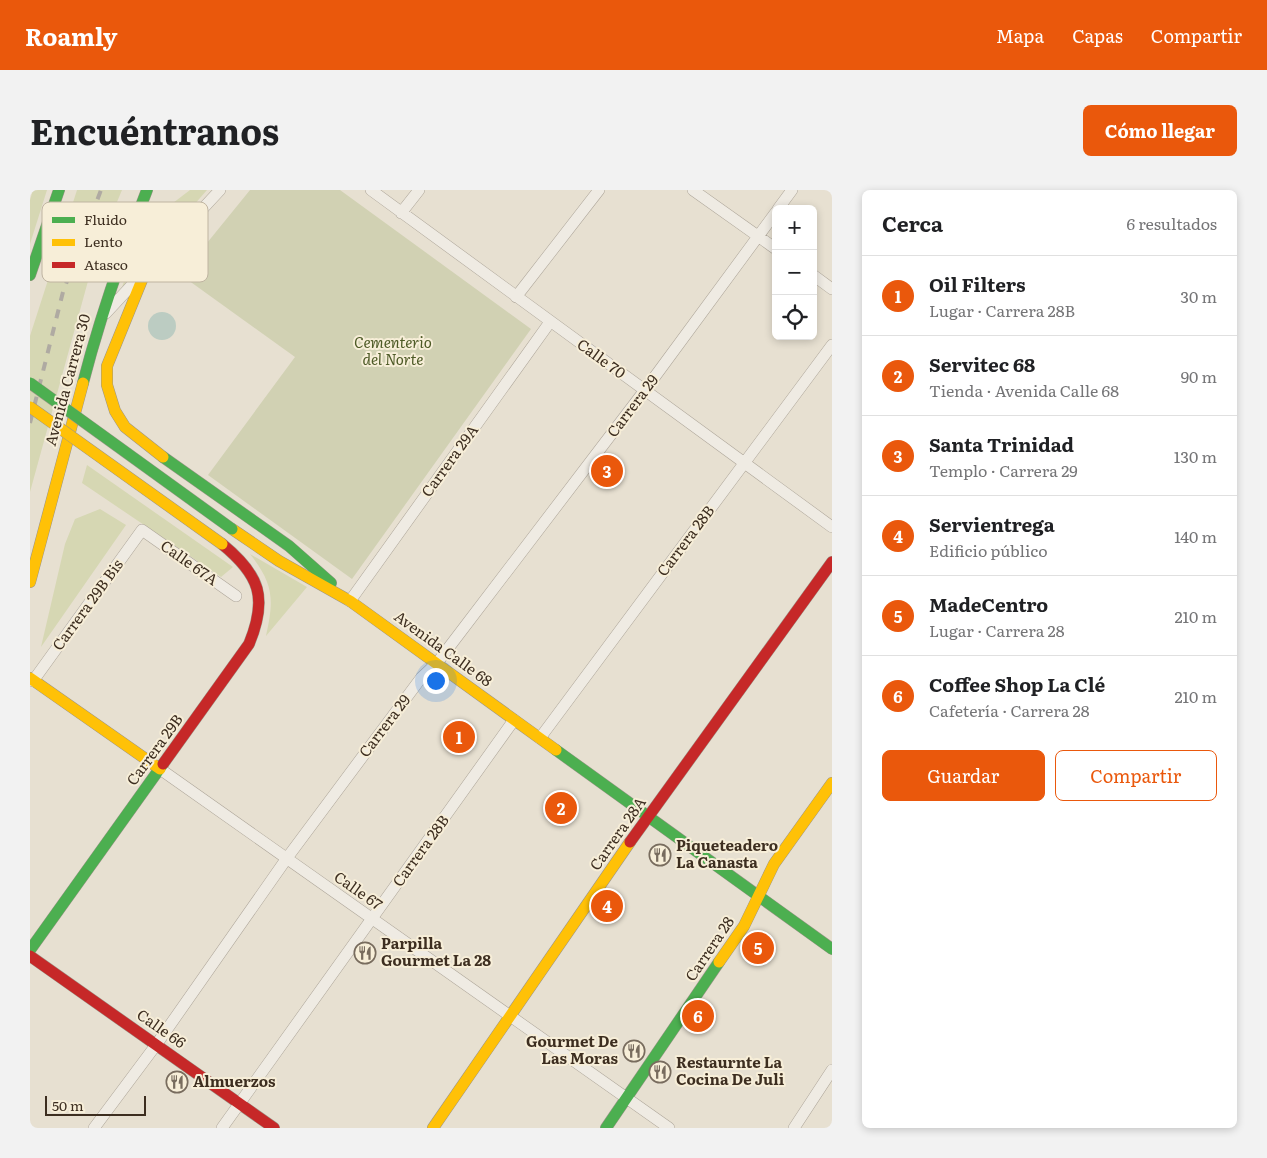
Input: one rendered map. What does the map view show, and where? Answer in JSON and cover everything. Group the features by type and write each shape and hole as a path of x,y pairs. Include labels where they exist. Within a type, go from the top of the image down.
{"main road":[{"path":"55,202 59,190"},
{"name":"Avenida Carrera 30","path":"142,202 147,190"},
{"path":"30,275 42,240"},
{"name":"Avenida Carrera 30","path":"30,582 100,319 113,282"},
{"path":"141,282 107,366 108,392 116,415 123,426 131,434 289,546 350,601"},
{"name":"Avenida Calle 68","path":"30,383 232,529 279,561 350,601 832,949"},
{"name":"Carrera 29B","path":"30,407 240,558 257,582 260,609 257,628 249,644 30,950"},
{"name":"Carrera 28A","path":"433,1128 648,816 832,562"},
{"name":"Calle 67","path":"32,679 160,769"},
{"name":"Carrera 28","path":"606,1128 744,926 774,864 832,783"},
{"name":"Calle 66","path":"30,956 274,1128"}],"street":[{"path":"208,203 220,190"},
{"name":"Calle 70","path":"371,190 832,527"},
{"path":"402,212 419,190"},
{"path":"516,297 599,190"},
{"path":"693,190 772,246"},
{"name":"Carrera 29","path":"781,205 792,190"},
{"name":"Carrera 29","path":"94,1128 156,1045 287,858 421,678 437,663 644,390 772,217"},
{"path":"817,278 832,288"},
{"path":"100,319 135,282"},
{"name":"Carrera 29A","path":"350,601 550,322"},
{"name":"Carrera 28B","path":"540,738 832,345"},
{"name":"Calle 67A","path":"142,530 236,596"},
{"name":"Carrera 29B Bis","path":"32,679 142,530"},
{"name":"Carrera 28B","path":"222,1128 514,720"},
{"name":"Calle 67","path":"160,769 669,1128"},
{"path":"794,1128 832,1070"}],"green space":[{"path":"33,190 47,190 30,244 30,200"},
{"path":"77,190 122,190 117,202 73,202"},
{"path":"190,190 207,190 196,202 174,202"},
{"name":"Cementerio del Norte","path":"250,190 340,190 531,329 352,579 208,475 295,357 191,282 208,282 208,242"},
{"path":"47,282 88,282 30,492 30,336"},
{"path":"87,465 233,567 221,577 82,483"},
{"path":"100,509 126,525 41,647 65,544 75,519"},
{"path":"250,554 307,587 266,636 271,602 270,593 264,574"}],"shaded area":[{"path":"162,312 172,316 176,326 172,336 162,340 152,336 148,326 152,316"}],"railway":[{"path":"97,202 101,190"},
{"path":"30,423 67,282"}],"traffic: fast":[{"path":"55,202 59,190"},
{"path":"142,202 147,190"},
{"path":"30,275 42,240"},
{"path":"83,383 113,282"},
{"path":"30,383 232,529"},
{"path":"163,457 289,546 331,583"},
{"path":"556,750 832,949"},
{"path":"30,950 163,764"},
{"path":"606,1128 719,962"}],"traffic: slow":[{"path":"141,282 107,366 107,385 115,411 125,427 163,457"},
{"path":"30,582 83,383"},
{"path":"30,407 222,544"},
{"path":"232,529 279,561 350,601 556,750"},
{"path":"30,678 160,769"},
{"path":"719,962 744,926 774,864 832,783"},
{"path":"433,1128 630,842"}],"traffic: jam":[{"path":"163,764 249,644 255,628 259,600 257,588 245,566 222,544"},
{"path":"630,842 832,562"},
{"path":"30,956 274,1128"}],"place":[{"name":"Santa Trinidad","path":"607,471"},
{"name":"Oil Filters","path":"459,737"},
{"name":"Servitec 68","path":"561,808"},
{"name":"Piqueteadero La Canasta","path":"660,855"},
{"name":"Servientrega","path":"607,906"},
{"name":"MadeCentro","path":"758,948"},
{"name":"Parpilla Gourmet La 28","path":"365,953"},
{"name":"Coffee Shop La Clé","path":"698,1016"},
{"name":"Gourmet De Las Moras","path":"634,1051"},
{"name":"Restaurnte La Cocina De Juli","path":"660,1072"},
{"name":"Almuerzos","path":"177,1082"}]}
